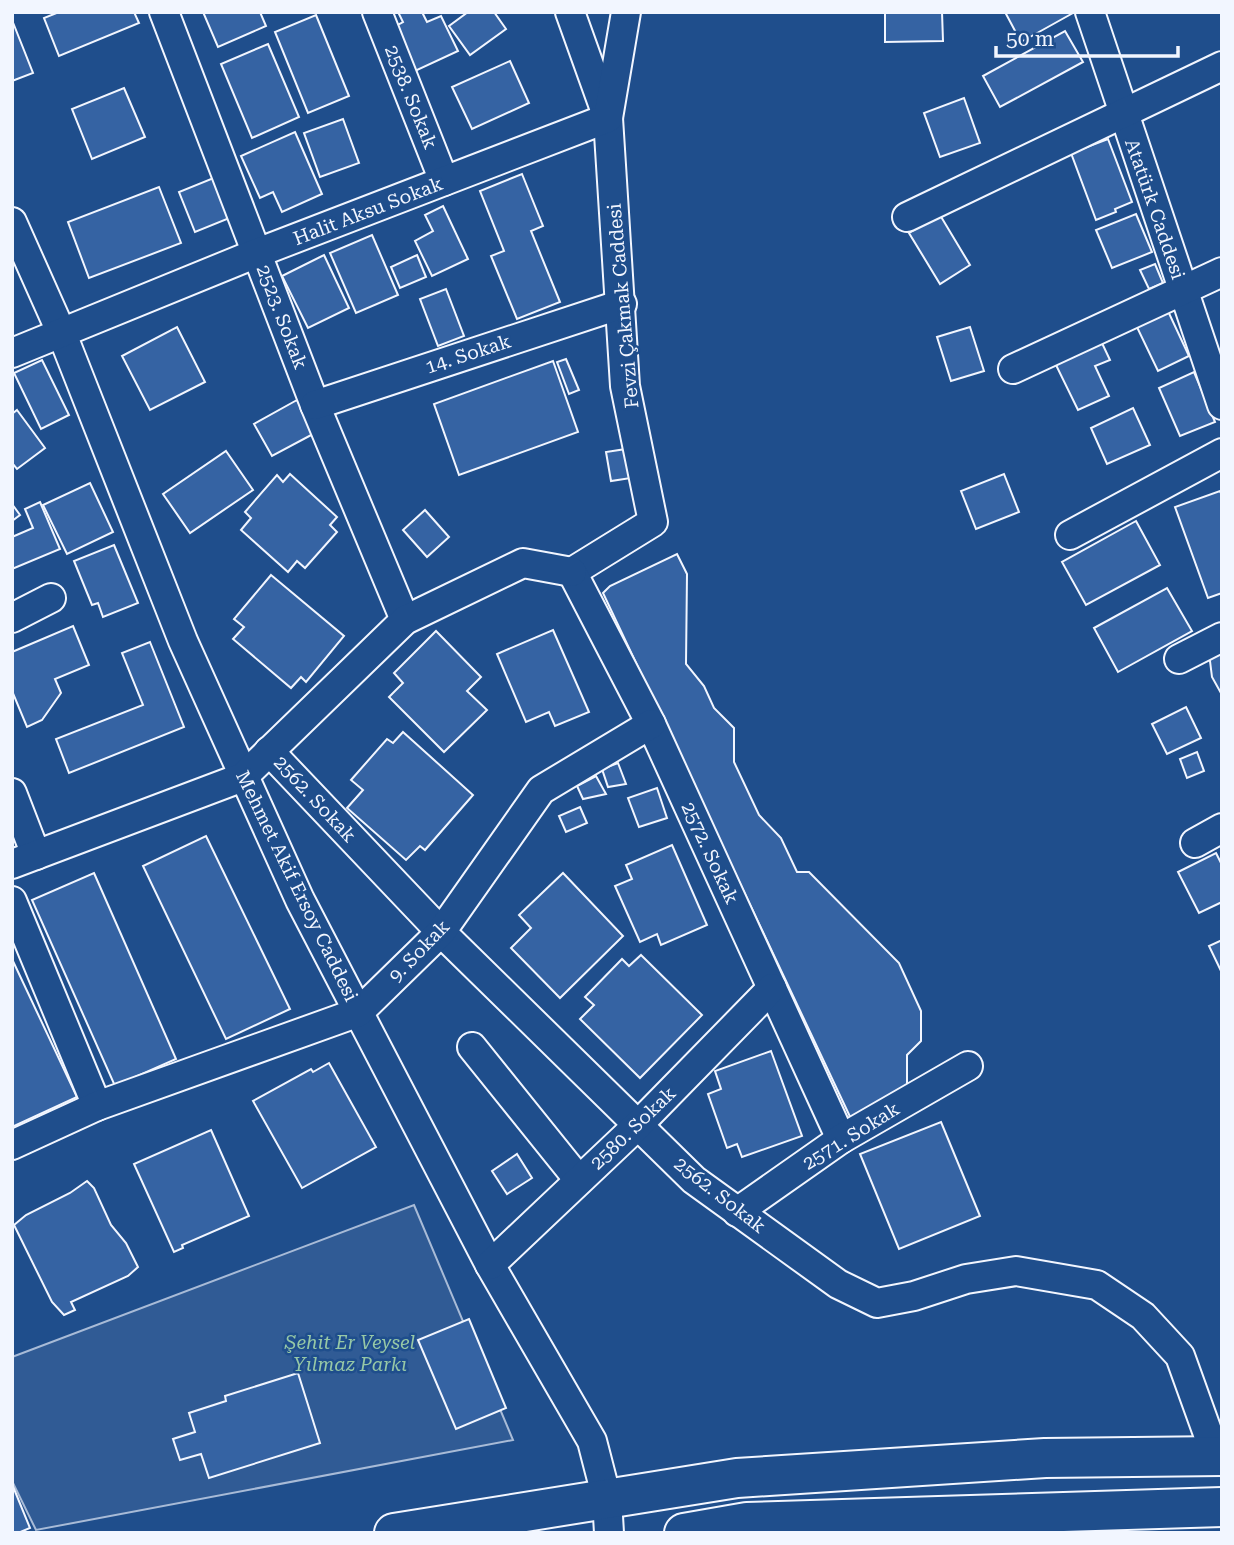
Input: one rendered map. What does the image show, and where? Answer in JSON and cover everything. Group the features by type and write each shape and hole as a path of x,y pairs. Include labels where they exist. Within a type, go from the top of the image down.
{"highway":[{"path":"394,1533 608,1516 737,1478 1045,1458 1219,1456"},
{"path":"684,1533 747,1522 1180,1520 1222,1507"}],"street":[{"name":"2523. Sokak","path":"164,12 315,405 405,620"},
{"name":"2538. Sokak","path":"377,12 444,181"},
{"name":"Fevzi Çakmak Caddesi","path":"570,12 608,118"},
{"name":"Fevzi Çakmak Caddesi","path":"572,572 653,522 625,386 622,304 608,118 626,12"},
{"name":"Atatürk Caddesi","path":"1090,12 1222,405"},
{"path":"906,217 1222,66"},
{"name":"Halit Aksu Sokak","path":"12,353 257,253 608,118"},
{"name":"Mehmet Akif Ersoy Caddesi","path":"12,222 62,334 183,641 243,777 300,900 490,1265 592,1441 608,1516"},
{"path":"1013,369 1222,272"},
{"name":"14. Sokak","path":"315,405 622,304"},
{"path":"1070,535 1222,453"},
{"path":"12,793 24,860 243,777 405,620 523,563 572,572"},
{"name":"2572. Sokak","path":"572,572 651,724 841,1139"},
{"path":"12,618 51,598"},
{"path":"1178,659 1222,638"},
{"name":"9. Sokak","path":"12,1145 97,1106 359,1012 441,932 541,790 651,724"},
{"name":"2562. Sokak","path":"270,751 441,932 694,1180 737,1212 838,1284 877,1303 914,1296 966,1279 1016,1271 1097,1285 1143,1316 1180,1356 1219,1456"},
{"path":"1195,843 1222,828"},
{"path":"12,901 97,1106"},
{"name":"2580. Sokak","path":"490,1265 638,1125 772,988"},
{"path":"472,1047 579,1180"},
{"name":"2571. Sokak","path":"737,1212 841,1139 968,1066"}],"shaded area":[{"name":"Şehit Er Veysel Yılmaz Parkı","path":"414,1205 513,1440 36,1530 12,1481 12,1357"}],"building":[{"path":"59,12 134,12 139,23 59,56 44,18"},
{"path":"203,12 260,12 266,26 218,47"},
{"path":"398,12 426,12 423,14 427,22 441,16 458,51 415,71 394,27 403,22"},
{"path":"468,12 494,12 506,29 470,55 449,26"},
{"path":"885,12 942,12 943,41 885,42"},
{"path":"1005,12 1073,12 1073,13 1021,42"},
{"path":"316,15 349,96 308,113 275,32"},
{"path":"12,20 33,73 12,81"},
{"path":"1065,31 1083,62 1000,107 983,76"},
{"path":"268,44 299,117 252,138 221,64"},
{"path":"510,61 529,103 472,129 452,87"},
{"path":"124,88 145,137 92,159 72,109"},
{"path":"964,98 980,143 940,157 924,113"},
{"path":"343,119 359,163 320,177 304,133"},
{"path":"295,132 322,194 282,212 273,192 260,198 241,156"},
{"path":"1108,139 1132,202 1096,220 1071,153"},
{"path":"522,174 543,226 531,231 560,302 517,319 491,256 504,251 480,191"},
{"path":"216,177 232,217 195,232 179,192"},
{"path":"159,187 181,243 89,278 68,222"},
{"path":"443,206 468,259 432,276 415,241 433,231 425,215"},
{"path":"1136,214 1152,252 1112,268 1096,230"},
{"path":"940,215 970,265 940,284 909,233"},
{"path":"372,235 398,295 356,313 330,253"},
{"path":"324,255 349,308 308,328 282,276"},
{"path":"417,255 426,277 400,288 391,267"},
{"path":"1155,264 1163,283 1149,289 1140,270"},
{"path":"446,289 464,336 438,346 420,299"},
{"path":"1167,309 1189,356 1158,371 1135,323"},
{"path":"177,327 205,382 150,410 122,356"},
{"path":"970,327 984,371 951,381 937,337"},
{"path":"1101,341 1110,360 1095,366 1109,396 1078,410 1055,363"},
{"path":"566,359 579,390 569,394 557,362"},
{"path":"42,360 69,415 41,429 14,373"},
{"path":"553,361 578,432 459,475 434,404"},
{"path":"1194,372 1215,422 1180,436 1159,388"},
{"path":"297,400 315,433 272,456 254,424"},
{"path":"1133,408 1150,445 1107,464 1091,428"},
{"path":"17,410 45,448 17,469 12,463 12,414"},
{"path":"626,449 631,478 611,481 606,452"},
{"path":"226,451 253,490 190,533 163,494"},
{"path":"290,474 337,517 330,525 337,532 305,568 297,561 288,572 241,530 251,518 245,512 277,475 283,482"},
{"path":"1004,474 1019,512 976,529 961,491"},
{"path":"90,483 113,532 67,554 43,505"},
{"path":"1220,491 1222,593 1208,598 1175,507"},
{"path":"40,502 60,549 12,569 12,537 33,528 25,509"},
{"path":"12,504 20,515 12,521"},
{"path":"425,510 449,537 427,557 403,530"},
{"path":"1136,521 1160,565 1086,605 1062,562"},
{"path":"114,545 138,603 103,617 98,603 92,605 74,561"},
{"path":"677,554 687,574 686,664 704,686 714,708 734,728 734,762 759,815 781,838 797,872 809,872 899,963 921,1011 921,1041 907,1055 907,1094 853,1123 603,593 610,586"},
{"path":"271,575 344,636 306,682 301,677 291,688 233,639 244,627 234,619"},
{"path":"1167,588 1192,631 1118,672 1094,628"},
{"path":"73,626 89,665 55,679 61,693 42,720 27,727 12,691 12,652"},
{"path":"553,630 589,712 555,726 549,712 526,722 497,654"},
{"path":"436,631 481,677 467,691 487,710 444,752 389,697 403,683 394,673"},
{"path":"150,642 184,727 69,773 56,739 143,705 122,653"},
{"path":"1222,646 1222,695 1212,677 1209,653"},
{"path":"1186,707 1201,738 1167,754 1152,724"},
{"path":"403,732 473,795 425,850 420,846 406,860 347,808 363,790 351,780 387,739 393,743"},
{"path":"1197,752 1204,771 1187,778 1180,759"},
{"path":"618,763 626,784 608,787 602,769"},
{"path":"596,776 606,794 583,799 577,786"},
{"path":"657,788 667,818 639,827 628,798"},
{"path":"580,807 587,823 566,832 559,816"},
{"path":"206,836 290,1009 226,1039 143,866"},
{"path":"672,845 707,925 661,945 657,934 640,942 615,886 632,879 626,865"},
{"path":"1216,853 1222,865 1222,902 1199,913 1178,872"},
{"path":"94,873 176,1059 115,1086 32,900"},
{"path":"563,873 623,936 560,998 511,948 531,928 519,915"},
{"path":"1222,940 1222,973 1209,946"},
{"path":"641,955 702,1015 640,1078 580,1019 594,1005 585,997 622,959 629,966"},
{"path":"12,959 77,1097 12,1127"},
{"path":"771,1051 802,1136 742,1157 737,1144 727,1148 708,1094 721,1089 715,1071"},
{"path":"329,1063 376,1147 302,1188 253,1101 311,1069 313,1072"},
{"path":"941,1122 980,1216 899,1249 860,1154"},
{"path":"211,1130 249,1216 182,1245 183,1248 174,1252 134,1164"},
{"path":"517,1154 532,1178 507,1194 492,1171"},
{"path":"87,1181 94,1188 111,1225 126,1243 138,1267 128,1276 71,1302 75,1310 64,1315 52,1302 14,1225 26,1215 70,1193"},
{"path":"469,1319 506,1408 456,1429 418,1340"},
{"path":"298,1373 320,1443 209,1478 201,1454 180,1460 173,1439 195,1432 189,1413 226,1401 225,1396"},
{"path":"12,1484 30,1528 18,1533 12,1533"}]}
